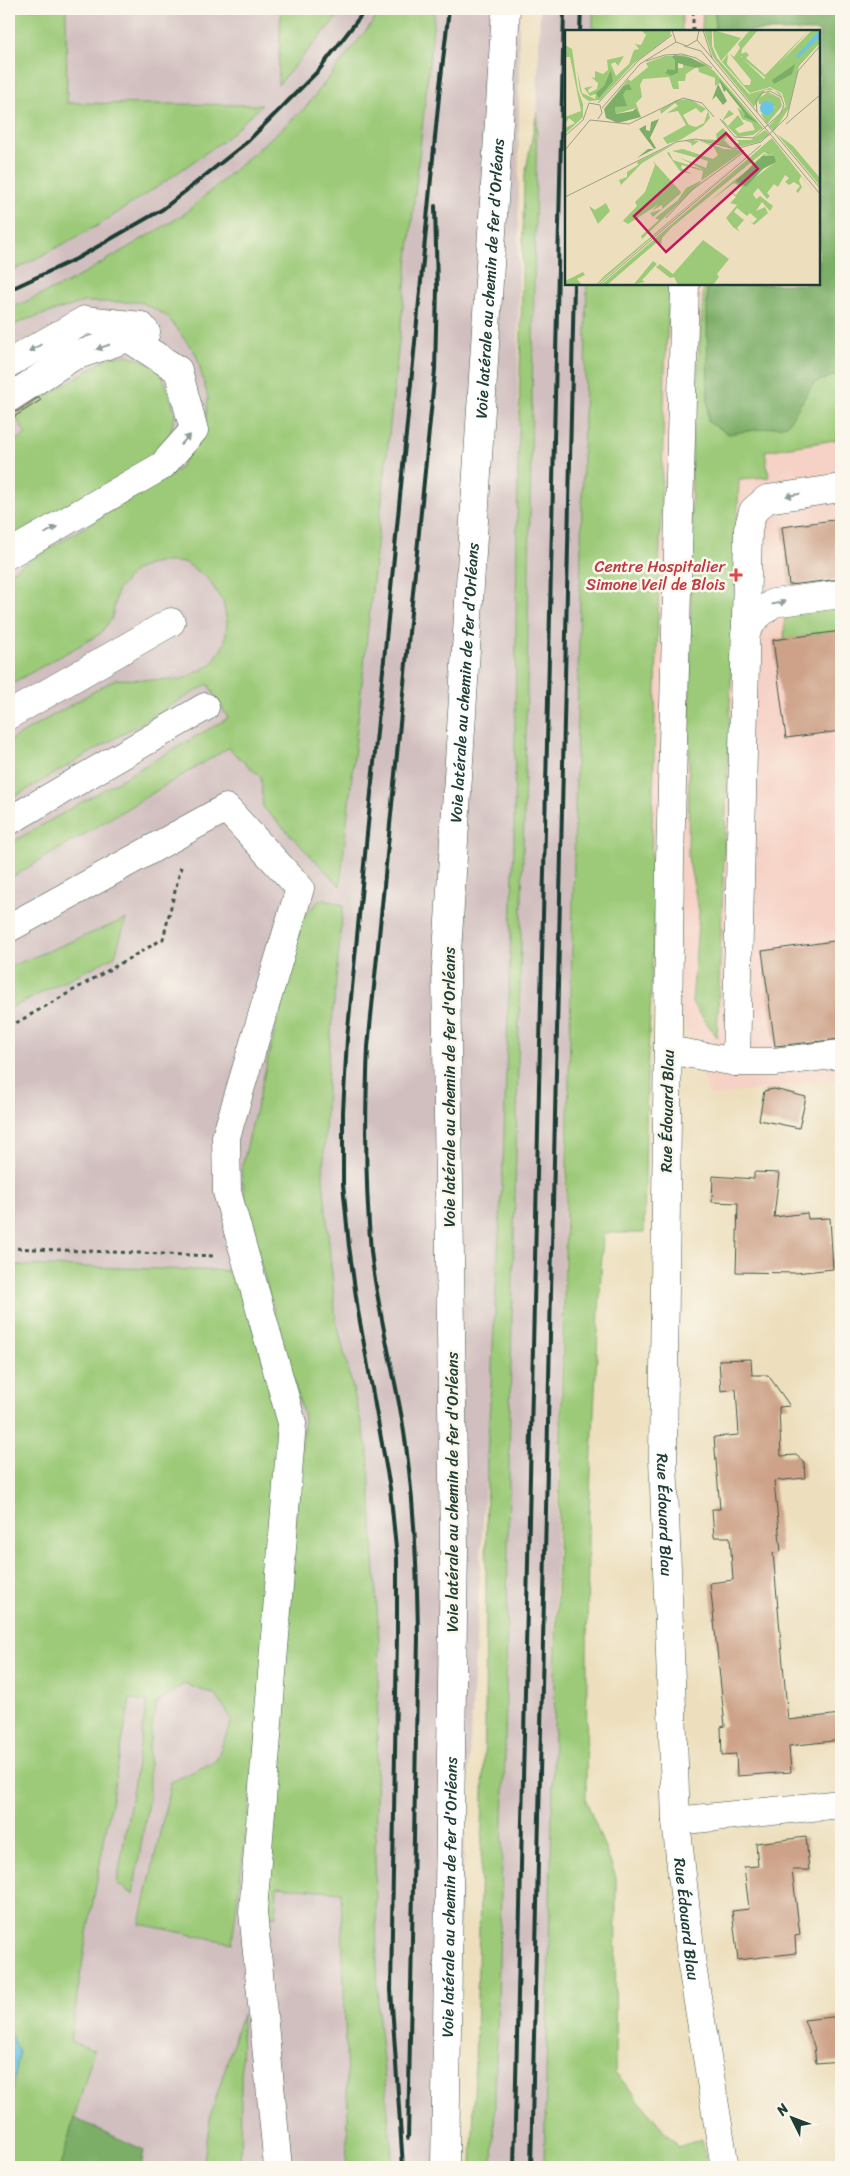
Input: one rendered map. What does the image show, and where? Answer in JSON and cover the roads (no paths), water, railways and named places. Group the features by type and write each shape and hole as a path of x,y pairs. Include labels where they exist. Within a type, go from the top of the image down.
{"street":[{"name":"Voie latérale au chemin de fer d'Orléans","path":"445,2167 454,1547 446,969 506,9"},
{"name":"Rue Édouard Blau","path":"685,285 670,860 663,1458 676,1821 692,1966 725,2167"},
{"path":"9,363 85,320 141,326 178,370 194,430 162,466 9,554"},
{"path":"9,398 72,357 128,338 178,370"},
{"path":"736,1062 748,528 753,511 768,499 841,488"},
{"path":"745,634 754,619 773,603 841,594"},
{"path":"9,715 171,622"},
{"path":"9,821 205,707"},
{"path":"9,928 226,808 300,888 226,1137 228,1192 292,1422 253,1912 278,2167"},
{"path":"668,1050 736,1062 774,1062 841,1054"},
{"path":"676,1821 841,1804"}],"water":[{"path":"9,2031 19,2052 9,2112"}],"railway":[{"path":"9,290 76,259 163,209 247,142 319,70 366,9"},
{"path":"403,2167 391,1990 397,1558 390,1488 358,1311 349,1246 343,1184 343,1112 347,1039 449,9"},
{"path":"514,2167 564,9"},
{"path":"580,30 581,9"},
{"path":"408,2138 418,1638 417,1583 412,1500 406,1446 377,1293 371,1251 366,1149 366,1098 368,1047 435,370 437,287 435,206"},
{"path":"531,2167 574,285"}],"place":[{"name":"Centre Hospitalier Simone Veil de Blois","path":"736,575"}]}
